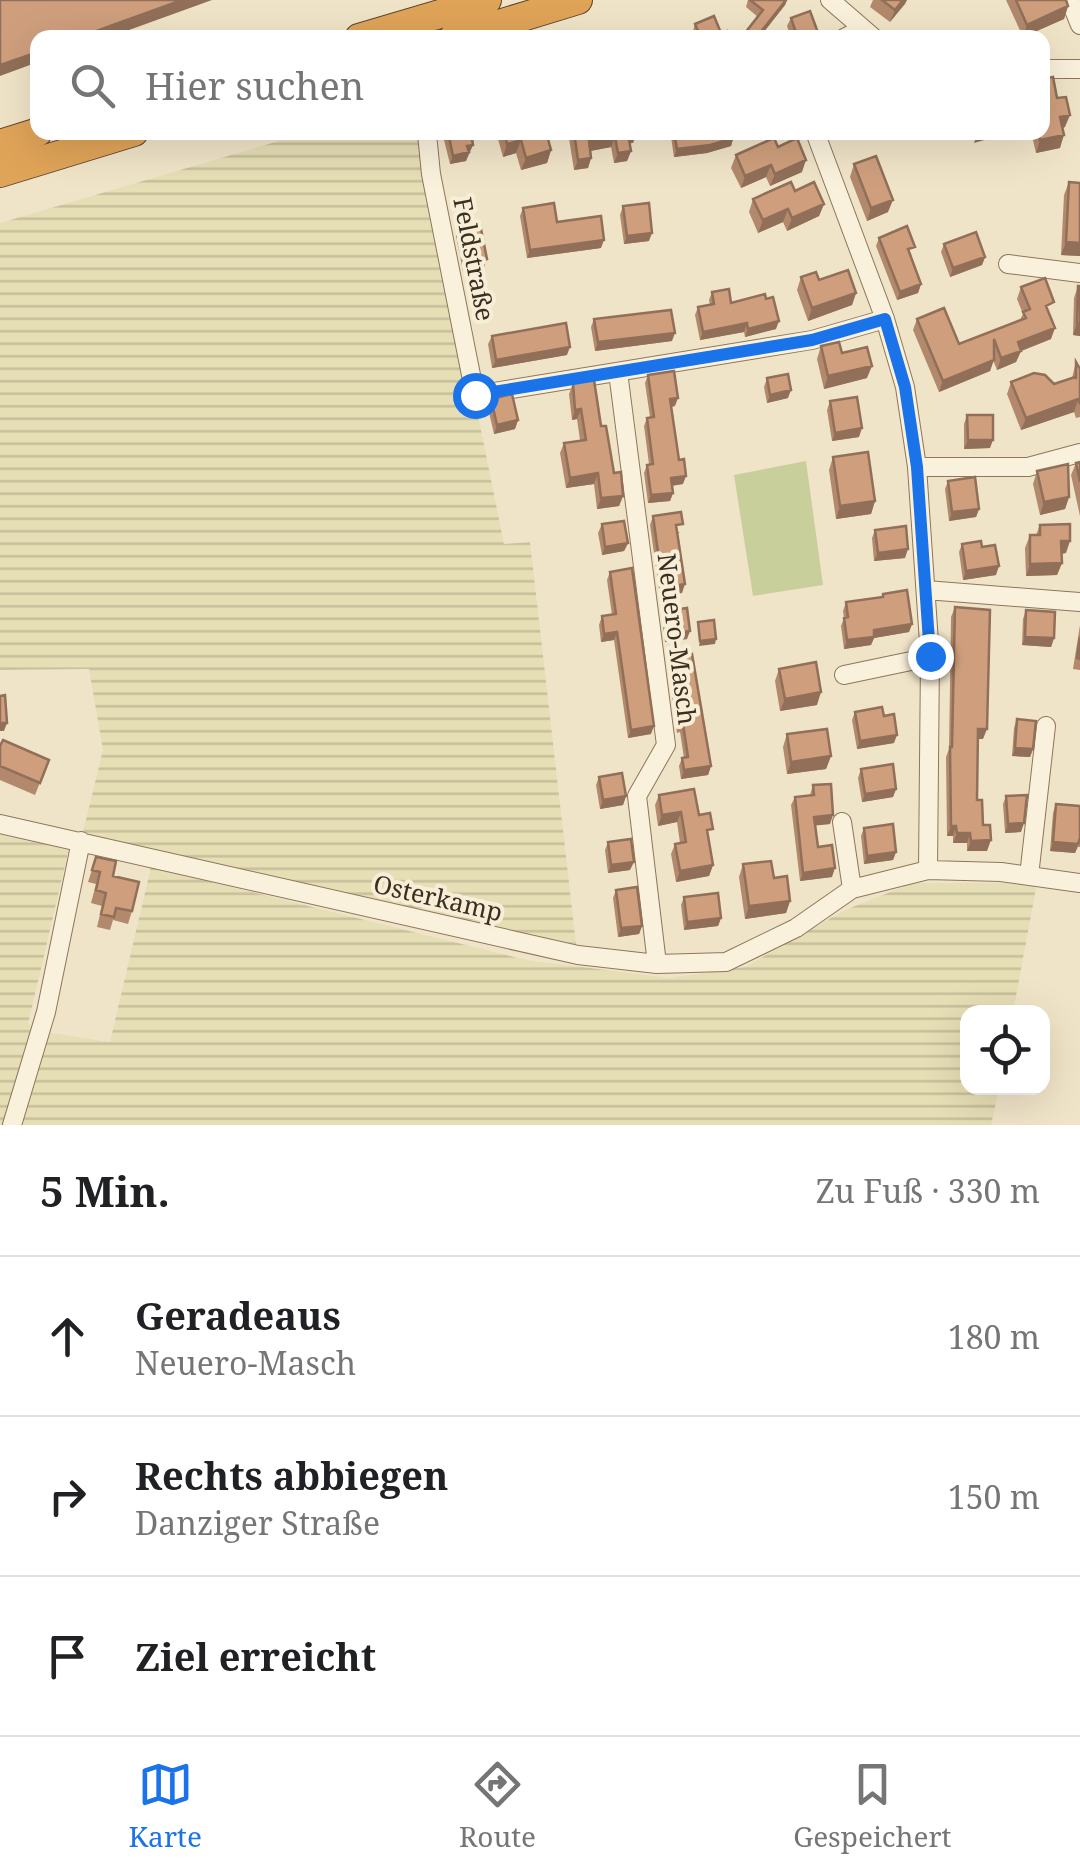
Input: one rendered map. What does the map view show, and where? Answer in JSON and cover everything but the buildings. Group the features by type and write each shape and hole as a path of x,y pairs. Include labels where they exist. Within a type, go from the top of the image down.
{"highway":[{"path":"386,30 487,0"},
{"path":"479,30 578,0"},
{"path":"0,144 30,135"},
{"path":"0,172 107,140"}],"street":[{"path":"830,0 865,30"},
{"path":"1070,0 1080,26"},
{"path":"1050,69 1080,69"},
{"name":"Feldstraße","path":"428,140 475,395 618,372"},
{"path":"818,140 885,319 905,387 917,467 930,656 928,870"},
{"path":"1008,264 1080,273"},
{"path":"618,372 812,340 885,319"},
{"name":"Neuero-Masch","path":"618,372 666,745 637,796 656,964"},
{"path":"917,467 1028,467 1080,453"},
{"path":"926,590 1080,602"},
{"path":"844,675 930,656"},
{"path":"1030,876 1046,726"},
{"path":"842,822 852,889"},
{"name":"Osterkamp","path":"0,824 578,955 656,964 726,962 796,928 852,889 928,870 1080,883"},
{"path":"12,1125 46,1012 81,841"}],"shaded area":[{"path":"282,140 422,140 504,544 530,542 576,944 82,836 103,750 89,669 0,670 0,223"},
{"path":"0,833 69,848 28,1024 45,1032 110,1042 151,867 526,960 670,978 745,967 845,910 913,883 1037,883 1014,1005 960,1005 960,1095 997,1095 991,1125 0,1125"}],"green space":[{"path":"806,461 823,585 753,596 734,475"}],"route":[{"path":"475,395 812,340 885,319 905,387 917,467 930,656"}]}
